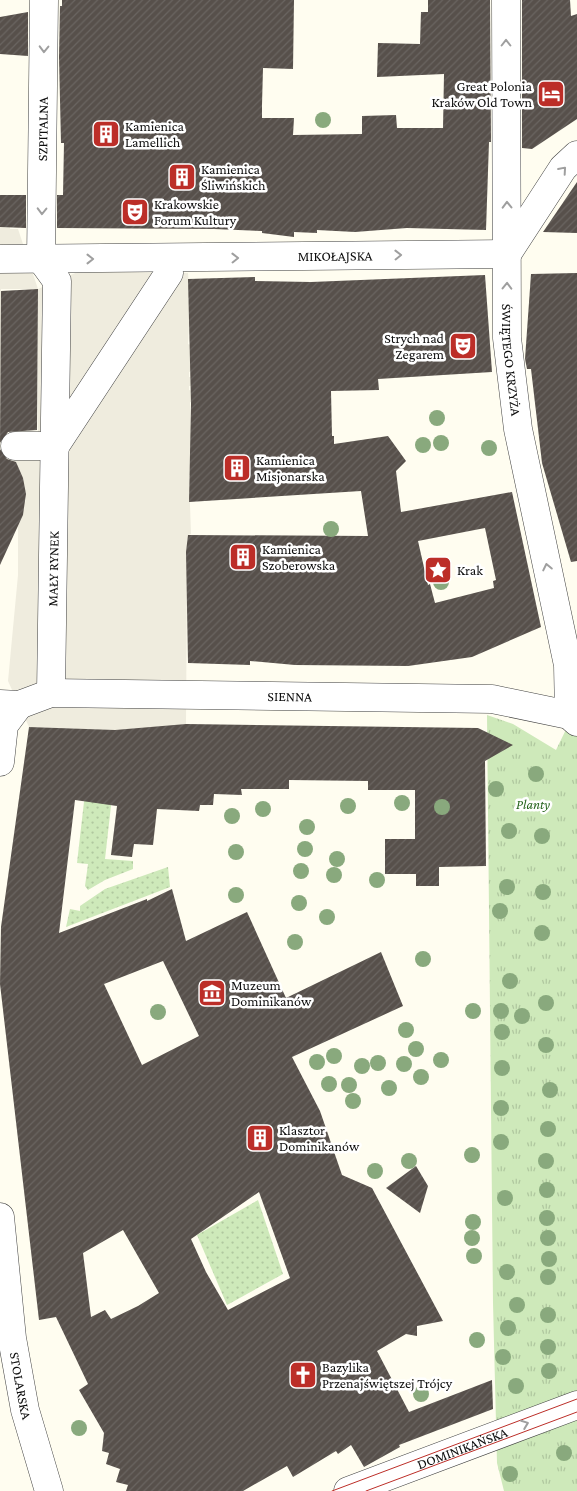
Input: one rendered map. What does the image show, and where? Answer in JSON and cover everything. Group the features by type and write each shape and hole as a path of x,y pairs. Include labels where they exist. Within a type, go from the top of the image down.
{"street":[{"name":"SZPITALNA","path":"41,259 44,0"},
{"name":"ŚWIĘTEGO KRZYŻA","path":"506,0 507,338 518,429 567,612 568,665 573,718"},
{"path":"507,254 563,168 577,156"},
{"name":"MIKOŁAJSKA","path":"0,260 507,254"},
{"name":"MAŁY RYNEK","path":"41,259 57,282 52,693"},
{"path":"15,446 55,446 170,273"},
{"name":"SIENNA","path":"9,704 52,693 492,699 573,718"},
{"path":"0,762 4,725 9,704"},
{"name":"STOLARSKA","path":"0,1217 12,1338 25,1410 48,1491"},
{"name":"DOMINIKAŃSKA","path":"348,1491 376,1486 577,1405"}],"green space":[{"name":"Planty","path":"577,707 577,1491 504,1491 497,1463 493,1303 487,715 513,724 556,750"},
{"path":"85,793 112,797 105,859 133,861 133,869 105,880 88,890 85,886 88,864 77,863"},
{"path":"168,867 170,887 66,927 70,909 80,911 80,906 105,889"},
{"path":"258,1200 283,1274 227,1305 197,1235"}],"shaded area":[{"path":"10,226 10,229 18,229 38,289 1,289 3,384 0,384 0,227"},
{"path":"80,271 188,273 190,307 188,344 190,345 190,360 192,360 192,371 189,372 189,377 191,377 192,386 189,386 189,390 192,391 193,402 190,402 191,475 189,475 191,534 188,535 186,724 120,731 87,729 86,731 79,731 78,729 70,728 62,731 61,728 29,727 8,681 18,575 18,525 23,515 26,498 23,478 17,469 13,469 14,457 38,441 38,289"}],"building":[{"path":"62,0 294,0 293,69 263,68 262,105 262,118 294,118 293,135 362,134 362,116 396,115 397,128 443,128 444,74 377,77 378,43 420,44 421,12 428,12 428,0 490,0 491,142 489,142 486,230 407,228 355,232 317,230 317,233 294,232 294,237 262,233 262,231 214,229 57,228 57,195 63,195 64,143 61,143 59,57 60,6 62,6"},
{"name":"Great Polonia Kraków Old Town","path":"522,0 570,0 571,16 577,14 577,119 532,149 522,148"},
{"path":"28,12 28,56 0,54 0,17"},
{"path":"577,182 577,233 543,232"},
{"path":"0,195 26,195 26,228 0,227"},
{"path":"577,273 577,561 571,562 542,463 531,369 527,369 525,359 531,274"},
{"path":"485,275 492,372 378,379 379,390 331,391 332,436 334,436 334,444 388,436 406,461 396,471 401,512 512,492 541,627 472,657 408,666 295,665 250,661 250,665 188,663 186,552 188,535 368,536 361,491 189,502 191,404 188,279 255,277 255,281 311,282","holes":["485,528 496,580 493,581 494,588 435,603 430,584 428,585 418,541"]},
{"path":"38,289 37,430 8,432 0,443 1,291"},
{"path":"0,449 7,459 16,462 23,478 26,494 23,515 0,565"},
{"path":"186,724 478,728 513,745 485,761 486,866 439,867 439,886 416,886 416,874 385,874 385,839 415,839 415,790 368,790 368,781 289,780 289,789 241,789 242,795 214,794 213,805 200,805 199,811 157,809 153,845 134,844 132,857 111,855 117,806 75,800 59,933 147,899 147,901 172,889 186,941 247,912 286,998 381,952 403,1006 292,1057 320,1111 342,1175 372,1188 443,1321 417,1326 417,1336 406,1334 377,1351 409,1412 492,1380 493,1409 399,1445 400,1447 364,1467 351,1445 338,1454 336,1451 293,1477 287,1466 243,1491 126,1491 128,1485 116,1482 120,1469 106,1464 109,1453 102,1451 104,1433 79,1390 88,1384 56,1317 39,1320 0,984 1,927 29,727 115,730","holes":["163,961 199,1036 142,1065 104,984","259,1192 290,1278 228,1310 206,1272 191,1239","123,1230 159,1293 111,1319 105,1310 91,1317 83,1253"]},
{"path":"416,1166 428,1186 420,1213 386,1188"}],"tram line":[{"path":"332,1491 577,1399"},
{"path":"366,1491 577,1412"}],"place":[{"name":"Great Polonia Kraków Old Town","path":"551,94"},
{"name":"Kamienica Lamellich","path":"106,134"},
{"name":"Kamienica Śliwińskich","path":"182,177"},
{"name":"Krakowskie Forum Kultury","path":"135,212"},
{"name":"Strych nad Zegarem","path":"463,346"},
{"name":"Kamienica Misjonarska","path":"237,468"},
{"name":"Kamienica Szoberowska","path":"243,557"},
{"name":"Krak","path":"438,570"},
{"name":"Muzeum Dominikanów","path":"212,993"},
{"name":"Klasztor Dominikanów","path":"260,1138"},
{"name":"Bazylika Przenajświętszej Trójcy","path":"303,1375"}]}
